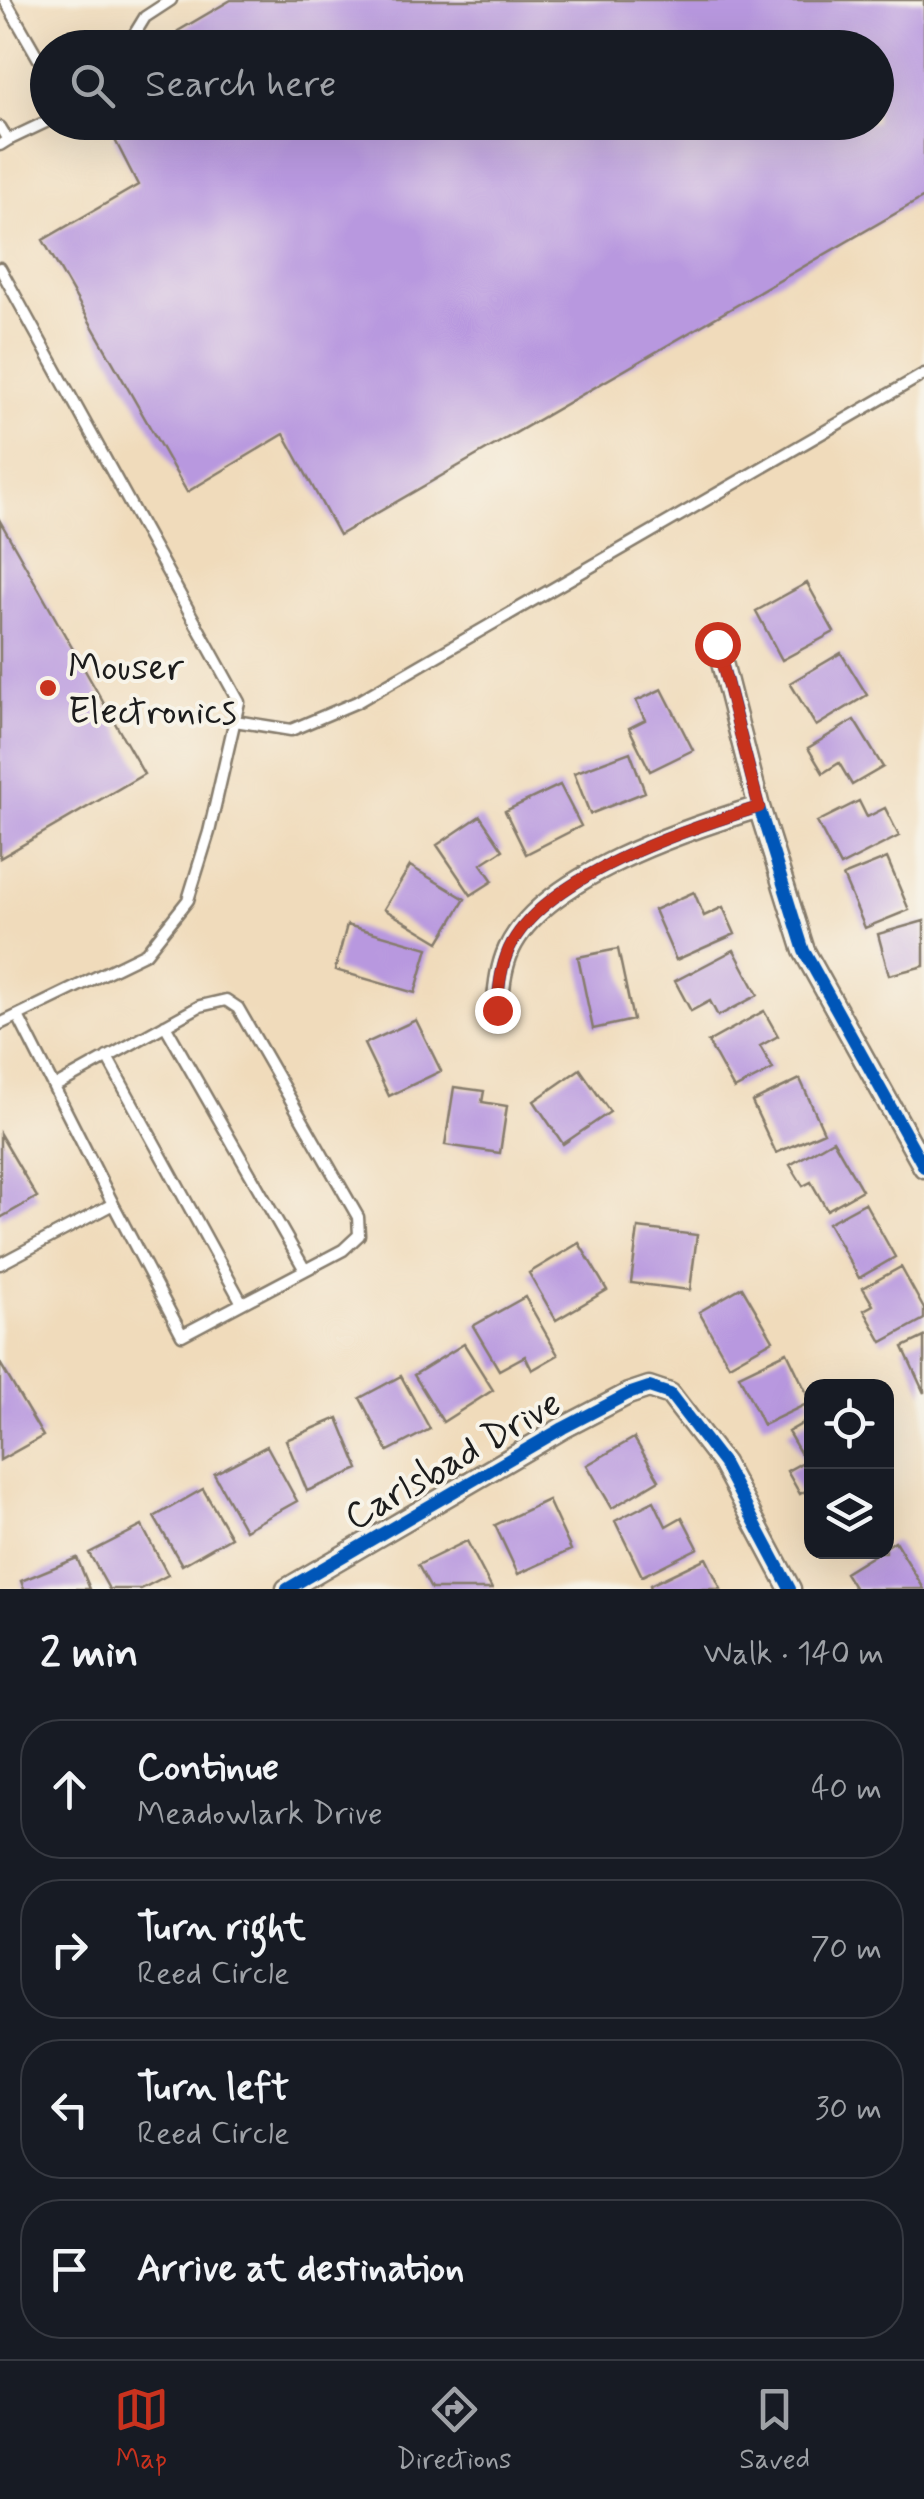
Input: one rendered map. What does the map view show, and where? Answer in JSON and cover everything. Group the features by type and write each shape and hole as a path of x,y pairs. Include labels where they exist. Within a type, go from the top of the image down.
{"street":[{"path":"717,644 759,807 804,951 924,1166"},
{"path":"497,1010 500,976 510,948 527,922 552,902 577,883 633,852 679,831 759,807"},
{"name":"Carlsbad Drive","path":"287,1589 563,1428 649,1387 670,1394 723,1463 790,1589"}],"lane":[{"path":"5,0 30,44"},
{"path":"137,30 145,17 171,0"},
{"path":"0,127 4,142 30,130"},
{"path":"0,268 239,702 209,832 188,900 146,953 0,1024"},
{"path":"235,720 291,730 357,702 924,374"},
{"path":"18,1016 113,1204 182,1334 343,1250 359,1235 358,1218 238,1008 226,1000 200,1006 54,1087"},
{"path":"165,1025 305,1270"},
{"path":"108,1058 242,1303"},
{"path":"0,1264 113,1204"}],"building":[{"path":"231,0 924,0 924,197 339,535 284,434 187,492 43,240 138,185 115,140 894,140 894,30 180,30"},
{"name":"Mouser Electronics","path":"0,521 144,774 0,858"},
{"path":"807,583 834,632 782,660 756,611"},
{"path":"841,653 867,695 816,726 790,683"},
{"path":"662,689 693,750 650,771 629,728 645,720 636,701"},
{"path":"854,720 883,767 852,785 839,763 823,773 808,748"},
{"path":"630,752 645,792 590,814 574,773"},
{"path":"560,785 581,826 526,854 505,811"},
{"path":"859,801 867,817 885,808 899,836 840,866 817,822"},
{"path":"480,816 503,850 481,864 493,881 471,895 437,845"},
{"path":"887,858 909,910 865,928 843,876"},
{"path":"410,866 465,899 439,942 384,909"},
{"path":"694,892 704,916 723,907 735,934 676,960 654,910"},
{"path":"924,921 924,966 889,975 878,934"},
{"path":"347,925 428,948 415,993 335,970"},
{"path":"618,949 633,1020 593,1029 578,957"},
{"path":"734,950 758,995 718,1016 710,1001 691,1011 675,981"},
{"path":"764,1011 778,1036 760,1046 773,1069 734,1089 708,1042"},
{"path":"416,1020 441,1071 389,1096 364,1044"},
{"path":"580,1069 610,1112 563,1144 534,1101"},
{"path":"800,1079 824,1132 776,1153 752,1102"},
{"path":"454,1087 484,1091 482,1102 507,1106 500,1153 445,1145"},
{"path":"0,1134 37,1197 0,1218"},
{"path":"833,1140 862,1190 827,1210 811,1182 803,1186 790,1165"},
{"path":"865,1203 895,1257 859,1278 828,1223"},
{"path":"638,1228 697,1235 690,1290 631,1283"},
{"path":"579,1243 607,1290 556,1320 529,1273"},
{"path":"901,1267 924,1309 924,1319 882,1342 864,1310 873,1305 863,1288"},
{"path":"742,1287 773,1340 729,1365 699,1312"},
{"path":"525,1297 558,1355 532,1370 525,1356 499,1370 473,1326"},
{"path":"924,1337 924,1393 903,1347"},
{"path":"464,1344 493,1390 443,1422 414,1375"},
{"path":"787,1352 804,1387 804,1405 763,1425 739,1375"},
{"path":"0,1363 43,1436 0,1460"},
{"path":"401,1376 430,1429 388,1451 360,1398"},
{"path":"338,1418 359,1469 307,1491 286,1440"},
{"path":"804,1423 804,1459 788,1432"},
{"path":"634,1438 659,1480 612,1508 587,1465"},
{"path":"267,1446 297,1501 245,1530 214,1474"},
{"path":"804,1462 804,1492 800,1494 787,1471"},
{"path":"203,1489 231,1537 182,1565 154,1517"},
{"path":"548,1500 571,1550 518,1574 495,1525"},
{"path":"654,1501 666,1526 682,1517 698,1548 642,1576 615,1521"},
{"path":"142,1526 168,1575 141,1589 109,1589 89,1553"},
{"path":"467,1541 492,1589 431,1589 418,1565"},
{"path":"894,1542 924,1589 855,1589 845,1573 868,1559 894,1559"},
{"path":"77,1558 90,1589 24,1589 21,1581"},
{"path":"706,1558 721,1589 651,1589 650,1585"}],"cycle path":[{"path":"717,643 759,807 804,951 924,1167"},
{"path":"497,1010 509,949 527,923 552,899 584,878 657,842 759,807"},
{"path":"287,1589 563,1428 649,1387 670,1394 723,1463 790,1589"}],"place":[{"name":"Mouser Electronics","path":"48,688"}],"route":[{"path":"497,1010 500,976 510,948 527,922 577,883 679,831 759,807 717,644"}]}
